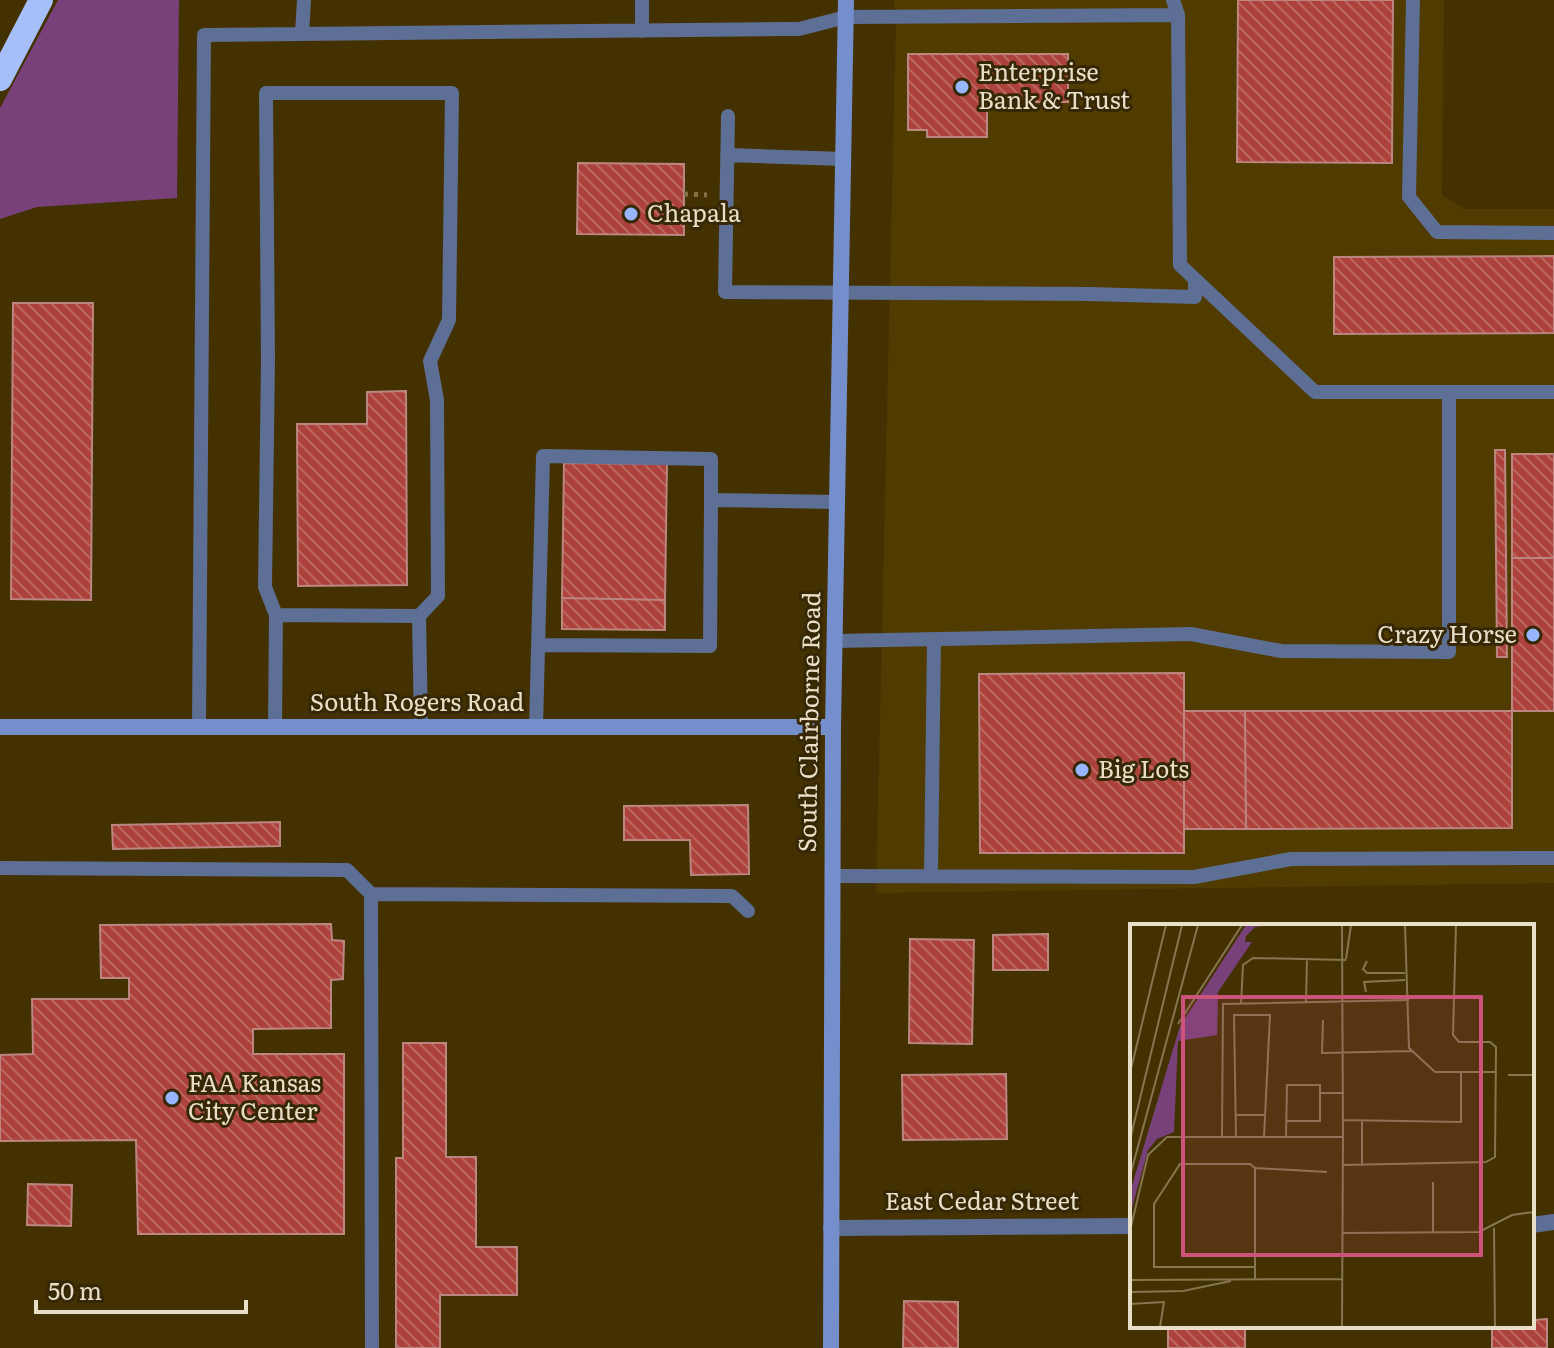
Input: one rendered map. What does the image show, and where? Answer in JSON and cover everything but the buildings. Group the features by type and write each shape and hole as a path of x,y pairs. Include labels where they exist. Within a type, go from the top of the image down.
{"highway":[{"path":"0,79 41,0"}],"main road":[{"name":"South Clairborne Road","path":"831,1348 833,727 846,9"},
{"name":"South Rogers Road","path":"0,727 833,727"}],"street":[{"path":"1534,1225 1554,1222"},
{"name":"East Cedar Street","path":"831,1228 1130,1226"}],"lane":[{"path":"302,34 304,0"},
{"path":"642,0 642,31"},
{"path":"1173,0 1178,15 1180,265 1315,392 1554,392"},
{"path":"1413,0 1409,197 1437,232 1554,233"},
{"path":"199,727 204,35 799,29 846,9 1178,15"},
{"path":"275,727 276,615 265,587 268,360 266,93 452,93 449,320 430,361 437,400 438,596 419,616 421,727"},
{"path":"728,116 725,292 1195,297 1195,279"},
{"path":"727,155 843,159"},
{"path":"835,641 1191,634 1281,651 1449,652 1449,392"},
{"path":"536,727 538,645 543,456 711,459 710,646 538,645"},
{"path":"711,500 838,502"},
{"path":"276,615 419,616"},
{"path":"931,876 934,639"},
{"path":"833,876 1194,877 1291,859 1554,858"},
{"path":"0,868 347,870 371,894 732,896 748,911"},
{"path":"371,894 372,1348"}],"shaded area":[{"path":"58,0 179,0 177,198 37,207 0,219 0,108"},
{"path":"894,0 1444,0 1442,195 1465,209 1554,209 1554,883 876,893"}],"place":[{"name":"Enterprise Bank & Trust","path":"962,87"},
{"name":"Chapala","path":"631,214"},
{"name":"Crazy Horse","path":"1533,635"},
{"name":"Big Lots","path":"1082,770"},
{"name":"FAA Kansas City Center","path":"172,1098"}]}
